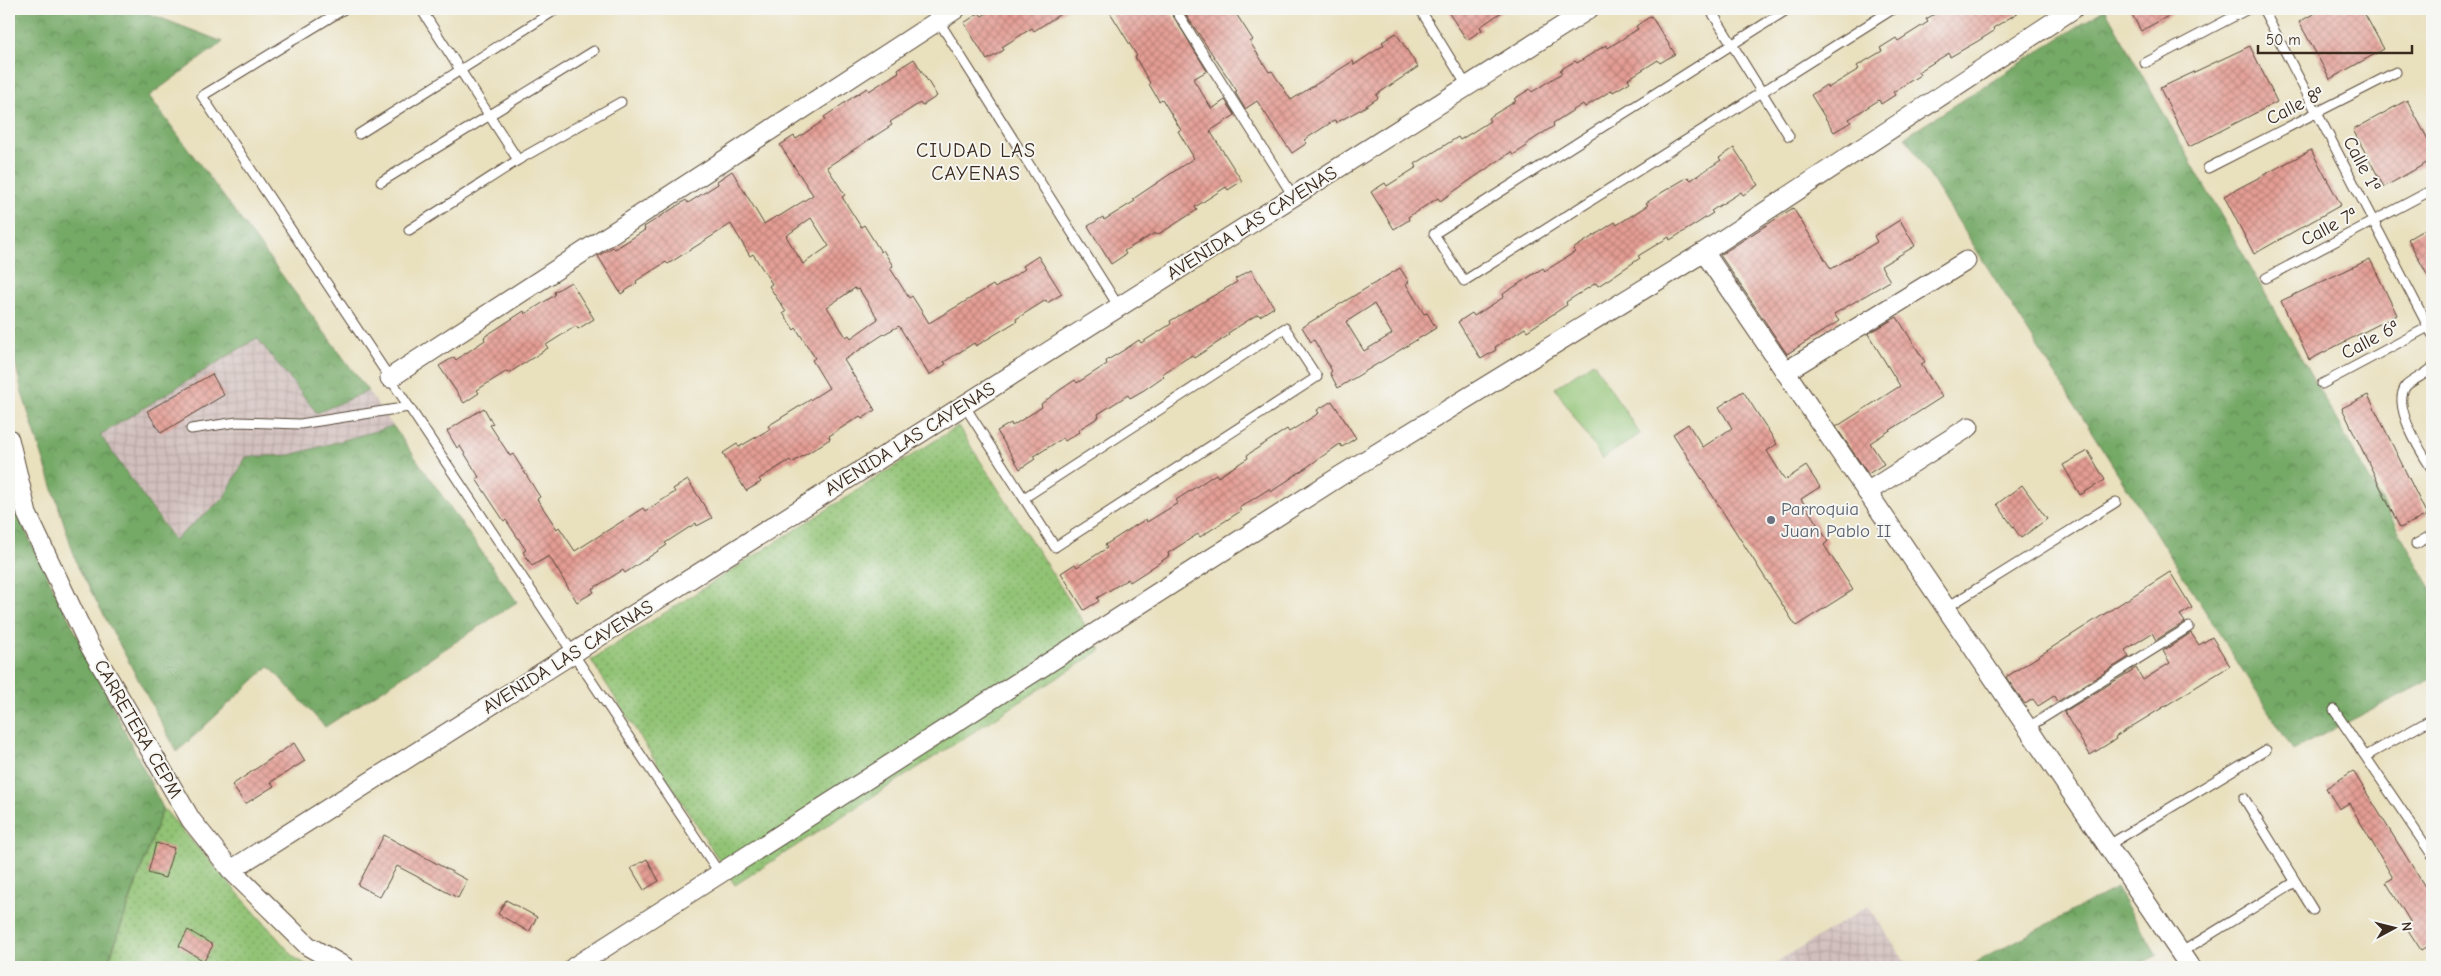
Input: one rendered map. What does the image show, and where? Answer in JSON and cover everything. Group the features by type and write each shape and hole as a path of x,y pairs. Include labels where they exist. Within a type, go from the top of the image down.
{"street":[{"path":"390,378 935,14 956,9"},
{"name":"AVENIDA LAS CAYENAS","path":"231,870 1589,9"},
{"path":"574,967 1340,476 1704,252 2074,9"},
{"path":"1704,252 2185,960"},
{"path":"1785,372 1966,261"},
{"path":"1867,492 1968,427"},
{"name":"CARRETERA CEPM","path":"9,439 27,514 88,643 191,820 231,870 308,946 345,967"}],"lane":[{"path":"344,9 202,96 720,874"},
{"path":"421,9 518,160"},
{"path":"359,134 557,9"},
{"path":"1175,9 1293,196"},
{"path":"1420,9 1467,86"},
{"path":"1710,9 1789,136"},
{"path":"1788,9 1434,234 1464,281 1893,9"},
{"path":"2145,62 2248,9"},
{"name":"Calle 1ª","path":"2263,9 2431,329"},
{"path":"935,14 1119,306"},
{"path":"381,182 594,51"},
{"name":"Calle 8ª","path":"2208,168 2396,72"},
{"path":"409,230 518,160 621,102"},
{"name":"Calle 7ª","path":"2266,278 2432,190"},
{"path":"964,405 1055,547 1316,378 1285,328 1024,498"},
{"name":"Calle 6ª","path":"2322,384 2431,329"},
{"path":"2432,368 2422,377 2407,385 2402,395 2401,407 2432,469"},
{"path":"191,429 237,422 300,424 409,407"},
{"path":"1946,608 2116,502"},
{"path":"2416,544 2432,535"},
{"path":"2027,728 2189,627"},
{"path":"2334,710 2429,845 2432,855"},
{"path":"2366,756 2432,719"},
{"path":"2108,846 2266,750"},
{"path":"2244,798 2313,910"},
{"path":"2185,960 2296,882"}],"shaded area":[{"path":"257,337 317,413 368,391 393,426 291,455 246,457 224,498 175,540 100,435"},
{"path":"1868,906 1909,967 1769,967"}],"green space":[{"path":"9,9 140,10 223,42 149,96 368,391 317,413 257,338 100,435 174,540 224,498 246,457 291,455 393,426 517,602 325,727 269,666 177,752 78,567 22,393 9,334"},
{"path":"2105,9 2432,590 2432,679 2293,750 1905,137"},
{"path":"1593,362 1640,434 1602,459 1555,388"},
{"path":"958,426 1101,650 735,885 591,660"},
{"path":"9,498 163,808 106,967 9,967"},
{"path":"163,808 295,958 311,967 107,967"},
{"path":"2116,888 2157,955 2135,967 1967,967"}],"building":[{"path":"994,9 1068,9 1034,31 1032,28 1002,47 1004,50 987,60 964,23 979,13 982,16"},
{"path":"1108,9 1169,9 1207,71 1193,79 1212,109 1225,100 1235,115 1210,131 1242,181 1228,190 1226,187 1195,207 1197,210 1157,235 1155,233 1124,251 1126,254 1111,264 1088,226 1103,217 1104,220 1135,201 1133,199 1194,158 1178,131 1181,130 1162,99 1159,101 1135,57 1137,56"},
{"path":"1182,9 1233,9 1253,40 1250,42 1269,72 1272,71 1291,100 1353,61 1354,65 1384,45 1382,42 1396,33 1418,67 1376,95 1378,98 1363,108 1336,123 1335,120 1304,140 1307,143 1292,153 1257,101 1245,109 1235,92 1237,91"},
{"path":"1446,9 1506,9 1480,27 1482,30 1467,40"},
{"path":"1943,9 2024,9 1993,28 1994,31 1978,41 1950,57 1949,53 1918,72 1920,75 1893,92 1895,95 1881,104 1879,100 1849,119 1851,122 1834,132 1811,95 1826,85 1828,88 1859,69 1857,66 1882,51 1880,48 1896,38 1898,41 1928,22 1926,19"},
{"path":"2129,9 2181,9 2141,31"},
{"path":"2322,9 2362,9 2384,49 2330,79 2299,22"},
{"path":"1651,16 1675,54 1660,63 1658,60 1628,79 1630,82 1613,92 1612,90 1585,107 1583,104 1553,123 1554,126 1526,144 1527,146 1513,155 1511,152 1440,201 1438,198 1408,217 1409,220 1394,229 1371,192 1385,183 1387,186 1417,167 1415,164 1458,137 1460,140 1490,121 1488,118 1516,101 1514,99 1530,89 1532,92 1562,73 1560,70 1575,61 1577,63 1606,45 1608,48 1638,29 1636,26"},
{"path":"2250,46 2277,102 2189,147 2160,88"},
{"path":"914,59 937,96 922,106 920,103 890,122 892,125 827,167 845,195 842,197 861,227 864,225 881,252 883,250 893,266 890,268 909,298 912,296 929,323 993,285 995,288 1025,269 1023,266 1038,256 1062,294 1047,303 1046,300 1016,319 1017,321 976,346 974,343 944,362 946,364 929,375 899,326 884,334 844,360 875,410 862,419 860,416 829,436 830,439 792,463 790,460 759,479 761,482 746,491 723,453 737,444 739,447 770,429 768,426 829,388 812,360 815,358 796,328 794,330 783,313 786,312 769,286 772,284 753,254 750,256 731,224 668,264 666,262 636,281 637,283 621,294 598,256 613,247 615,249 645,230 644,227 686,200 688,203 718,184 717,181 732,171 764,224 778,217 813,195 780,145 794,136 796,139 826,119 824,117 853,97 867,88 869,91 899,72 898,69","holes":["811,218 829,246 803,264 786,236","855,288 856,290 859,289 878,319 851,338 849,335 846,337 827,307"]},
{"path":"2407,100 2432,147 2432,160 2384,187 2353,130"},
{"path":"1734,148 1758,185 1743,195 1741,192 1711,211 1713,213 1696,224 1670,240 1669,237 1638,256 1640,258 1612,277 1598,286 1596,283 1566,302 1567,305 1527,331 1525,328 1495,347 1496,350 1481,359 1458,322 1472,313 1474,316 1504,297 1503,294 1543,268 1545,271 1575,252 1573,249 1615,222 1617,225 1648,205 1646,203 1661,193 1688,177 1691,180 1721,160 1719,158"},
{"path":"2311,150 2341,205 2254,254 2224,196"},
{"path":"1793,208 1831,269 1877,242 1874,236 1900,220 1915,246 1881,266 1890,281 1834,314 1839,321 1787,354 1720,255"},
{"path":"2432,225 2432,284 2408,239"},
{"path":"2370,259 2397,315 2309,360 2281,301"},
{"path":"1400,268 1409,282 1406,284 1424,314 1427,313 1436,328 1338,388 1330,373 1332,371 1314,340 1311,342 1302,327","holes":["1374,304 1392,334 1364,351 1346,322"]},
{"path":"1251,270 1274,307 1260,316 1258,314 1228,333 1229,335 1194,358 1192,355 1162,374 1164,376 1144,390 1130,398 1128,395 1098,414 1099,417 1078,430 1079,432 1065,441 1063,438 1033,457 1035,459 1020,469 997,431 1011,423 1012,426 1042,407 1041,404 1075,380 1077,383 1107,364 1106,361 1139,340 1141,343 1171,324 1170,321 1237,282 1235,279"},
{"path":"571,282 594,319 578,329 576,326 546,345 548,348 509,373 507,371 477,390 479,393 464,403 439,366 454,357 456,360 485,340 484,337 524,311 525,314 555,295 554,292"},
{"path":"1897,317 1925,362 1921,364 1942,397 1870,443 1884,464 1868,474 1836,427 1900,386 1868,334"},
{"path":"212,374 224,395 161,433 147,411"},
{"name":"Parroquia Juan Pablo II","path":"1743,391 1777,444 1767,451 1785,480 1806,466 1820,487 1801,499 1828,541 1824,545 1853,590 1796,626 1673,434 1688,424 1703,447 1732,428 1719,407"},
{"path":"2368,395 2427,515 2400,528 2342,408"},
{"path":"1332,401 1356,438 1342,447 1340,444 1271,492 1269,489 1239,508 1241,511 1200,537 1198,534 1168,553 1169,556 1130,582 1128,579 1097,598 1099,601 1084,610 1061,573 1075,564 1077,567 1107,548 1105,545 1130,529 1146,519 1147,522 1178,503 1176,500 1216,474 1218,477 1248,458 1247,455 1287,429 1289,432 1319,413 1317,410"},
{"path":"484,408 493,424 490,425 510,456 513,454 540,497 537,499 557,529 559,527 575,551 643,508 645,511 675,492 673,489 688,480 712,518 697,526 696,523 625,573 623,570 592,589 594,592 577,602 549,556 532,566 523,552 526,550 476,479 479,477 460,446 457,448 447,431"},
{"path":"2088,451 2105,480 2080,495 2063,465"},
{"path":"2022,485 2047,519 2021,538 1997,504"},
{"path":"2170,572 2192,608 2180,615 2185,622 2156,640 2152,633 2125,650 2129,657 2057,702 2054,696 2038,706 2033,699 2025,704 2006,677"},
{"path":"2191,633 2199,645 2212,637 2230,666 2115,737 2116,739 2090,755 2064,712 2136,668 2143,680 2170,663 2163,651"},
{"path":"294,743 305,761 271,782 274,786 245,804 232,785"},
{"path":"2353,771 2432,898 2432,943 2421,950 2406,927 2411,923 2386,882 2393,878 2349,803 2339,809 2326,788"},
{"path":"384,835 467,880 458,898 397,866 380,897 358,885"},
{"path":"156,843 174,848 165,878 148,873"},
{"path":"647,859 659,881 644,890 631,868"},
{"path":"506,900 537,917 529,932 498,914"},
{"path":"188,930 213,945 204,961 179,946"}],"place":[{"name":"Parroquia Juan Pablo II","path":"1771,520"}],"district":[{"name":"CIUDAD LAS CAYENAS","path":"976,162"}]}
